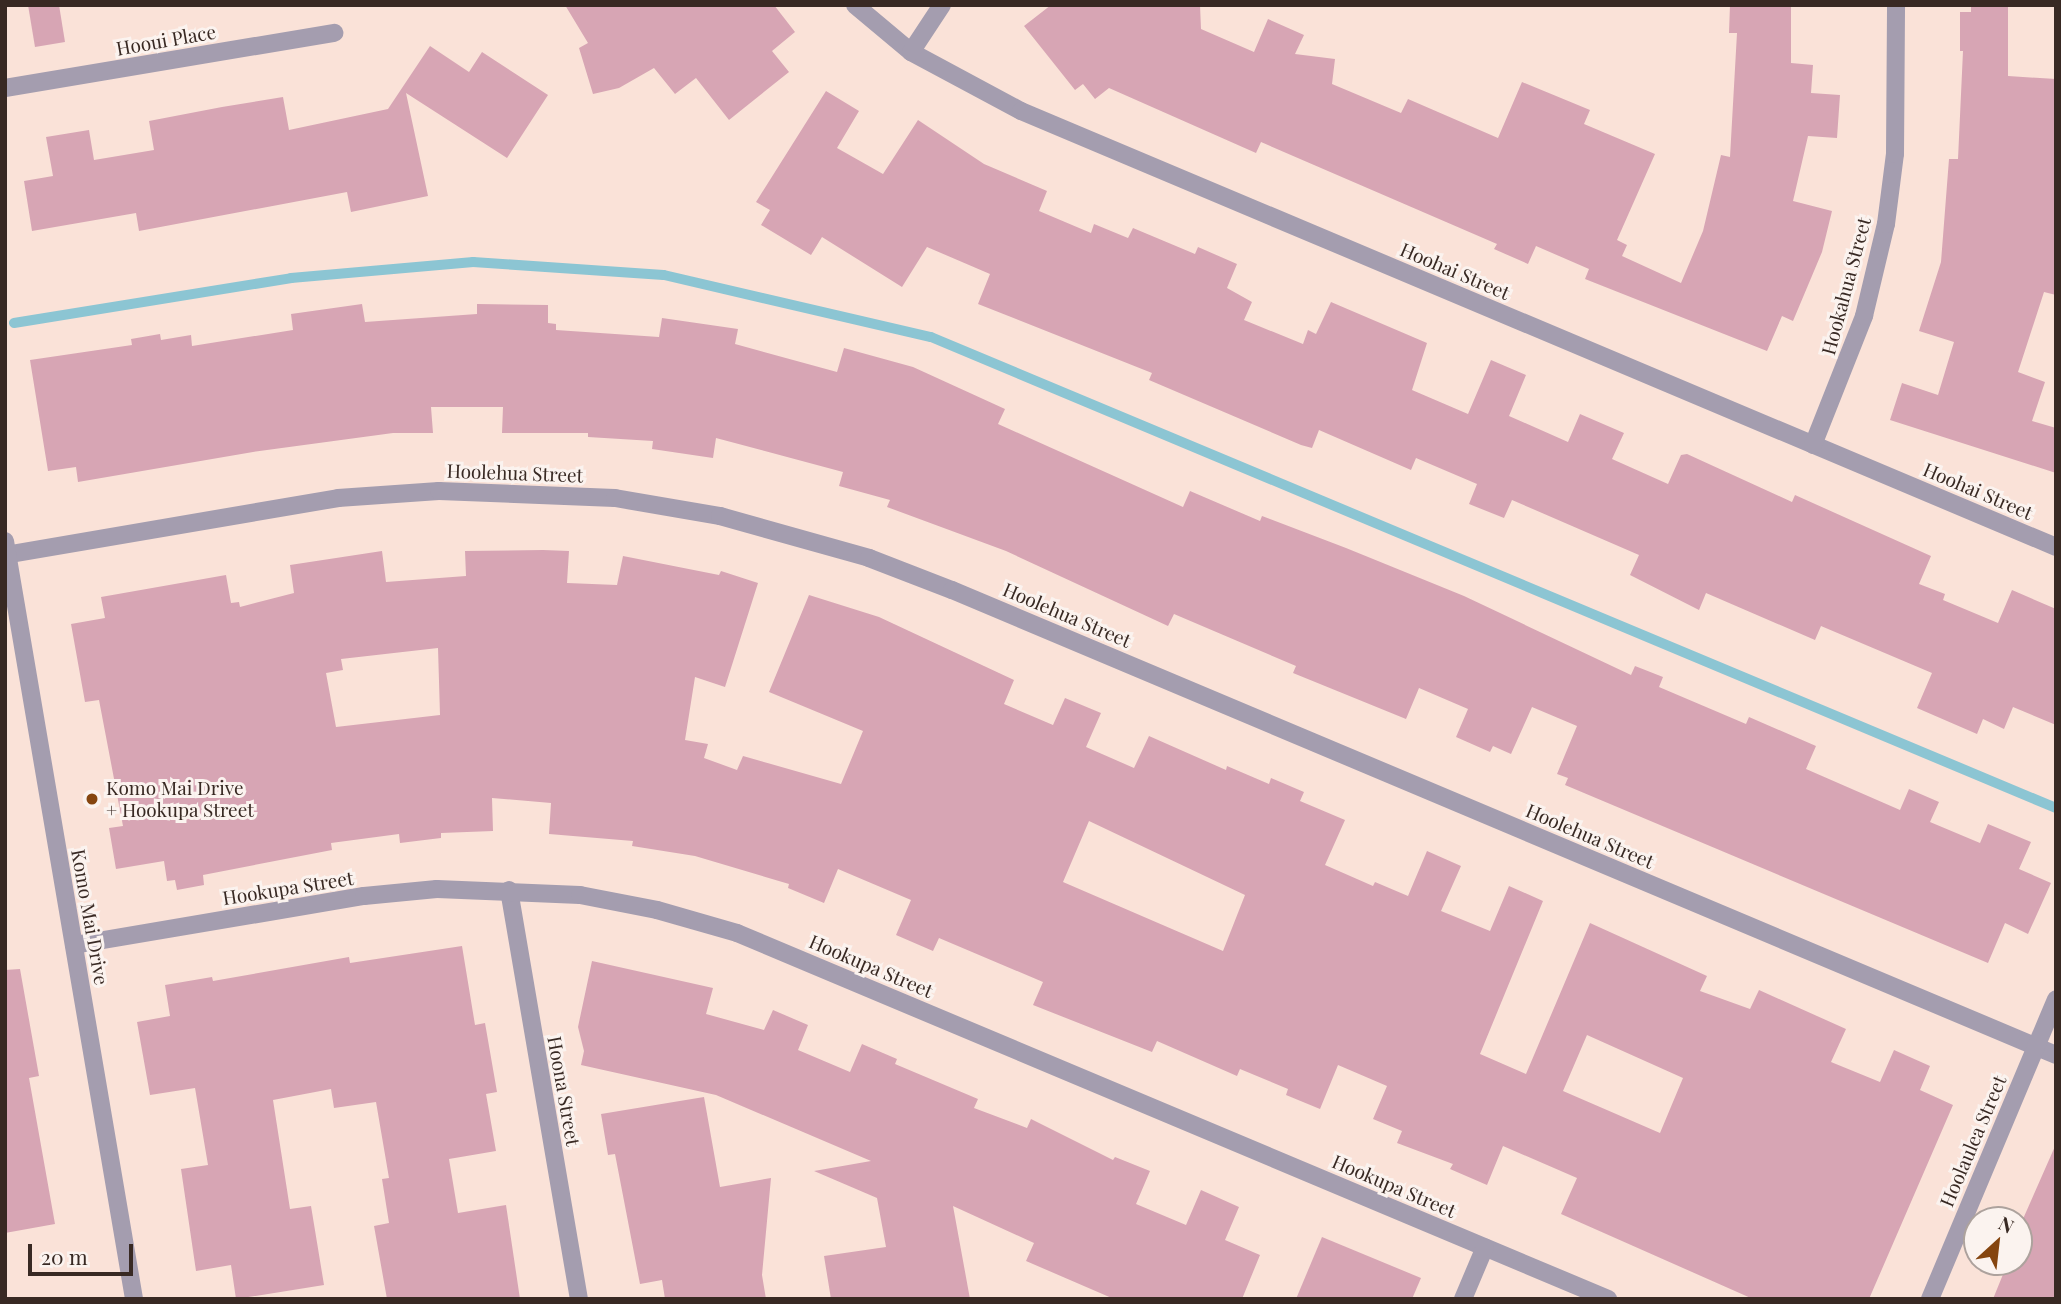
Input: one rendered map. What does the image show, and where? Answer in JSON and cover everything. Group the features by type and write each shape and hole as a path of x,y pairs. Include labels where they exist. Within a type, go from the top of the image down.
{"street":[{"name":"Hoohai Street","path":"855,5 911,52 1021,111 2056,547"},
{"path":"911,52 943,5"},
{"name":"Hookahua Street","path":"1813,445 1864,316 1885,224 1895,155 1896,5"},
{"name":"Hooui Place","path":"5,88 334,33"},
{"name":"Hoolehua Street","path":"6,550 313,502 439,491 615,498 720,516 869,558 952,590 2056,1055"},
{"name":"Komo Mai Drive","path":"6,550 134,1299"},
{"name":"Hookupa Street","path":"74,945 364,896 437,889 580,895 657,910 737,933 1608,1299"},
{"name":"Hoona Street","path":"509,890 579,1299"},
{"name":"Hoolaulea Street","path":"1930,1299 2056,999"},
{"path":"1463,1299 1485,1247"}],"building":[{"path":"28,5 59,5 65,42 35,47"},
{"path":"565,5 774,5 795,32 772,51 789,72 729,120 696,78 675,94 654,68 619,88 593,94 579,48 588,43"},
{"path":"1051,5 1200,5 1201,29 1254,52 1268,19 1304,35 1295,54 1335,59 1332,84 1401,113 1408,99 1498,138 1522,82 1590,110 1584,124 1655,154 1617,240 1627,245 1622,256 1681,283 1703,231 1721,155 1730,157 1737,33 1729,33 1730,5 1791,5 1791,63 1813,65 1811,93 1840,95 1837,138 1808,136 1793,201 1832,211 1822,252 1793,321 1782,316 1767,351 1585,279 1589,269 1536,246 1528,264 1494,249 1497,244 1261,142 1256,153 1109,88 1095,99 1083,84 1075,90 1024,26"},
{"path":"1971,5 2008,5 2008,76 2056,79 2056,295 2044,292 2018,372 2045,382 2032,421 2056,428 2056,473 1890,420 1902,383 1938,395 1954,342 1919,331 1941,262 1949,159 1958,159 1963,51 1960,51 1960,12 1971,12"},
{"path":"430,46 469,72 482,52 548,95 507,158 406,93 428,196 351,212 347,192 139,231 136,213 32,231 24,181 53,176 46,137 89,130 94,160 154,150 149,121 222,107 283,97 289,130 388,109"},
{"path":"826,91 859,111 837,148 883,174 918,120 984,164 1047,191 1039,211 1091,233 1094,224 1128,238 1133,228 1195,254 1198,247 1237,264 1227,288 1252,302 1244,320 1303,344 1308,330 1316,334 1331,302 1427,343 1412,390 1468,414 1491,360 1526,375 1509,416 1568,442 1580,414 1624,433 1612,459 1668,484 1681,455 1687,454 1792,502 1795,495 1931,556 1919,584 1945,594 1943,600 1998,623 2012,590 2056,609 2056,725 2013,707 2004,729 1983,719 1977,734 1917,708 1932,673 1821,626 1815,640 1706,593 1699,610 1630,575 1639,555 1512,500 1504,518 1469,504 1477,484 1416,458 1411,470 1319,430 1312,448 1301,445 1149,380 1152,373 978,304 990,274 927,247 902,287 822,237 811,255 761,225 770,210 756,202"},
{"path":"362,304 365,322 477,314 477,304 548,305 548,323 556,324 556,330 659,337 662,318 738,329 735,344 837,372 844,348 913,367 1005,409 998,424 1183,507 1190,491 1260,521 1262,516 1346,548 1464,596 1631,675 1635,666 1663,677 1659,687 1746,724 1749,717 1816,746 1806,769 1900,810 1909,789 1939,802 1930,822 1980,843 1988,824 2031,842 2019,869 2051,883 2028,934 2005,923 1988,963 1565,785 1568,778 1557,774 1577,726 1532,707 1511,754 1493,746 1490,752 1456,737 1468,709 1419,688 1406,719 1293,673 1296,666 1174,614 1168,626 1006,551 887,507 890,500 839,486 843,472 716,438 713,458 652,449 653,441 588,437 588,433 502,433 503,407 431,407 433,433 393,433 253,452 78,482 76,467 48,471 30,360 132,345 131,339 160,334 161,340 191,335 192,346 293,330 291,314"},
{"path":"382,551 386,582 466,576 465,551 569,551 567,583 617,585 623,556 719,575 721,571 758,583 725,687 695,677 685,740 708,744 704,758 737,770 743,756 841,784 863,731 769,692 809,595 879,617 1014,680 1004,704 1053,725 1065,698 1101,713 1086,747 1134,768 1149,736 1226,770 1227,766 1269,784 1271,778 1304,792 1300,801 1345,820 1325,865 1373,886 1375,882 1408,896 1427,851 1461,866 1441,911 1490,931 1509,886 1543,901 1480,1054 1526,1074 1590,923 1707,976 1700,991 1750,1009 1759,990 1846,1029 1831,1062 1880,1082 1894,1050 1930,1066 1920,1090 1953,1105 1869,1299 1753,1299 1561,1214 1577,1178 1503,1146 1487,1185 1450,1169 1453,1164 1397,1143 1402,1131 1373,1119 1387,1086 1338,1065 1320,1109 1286,1095 1288,1089 1240,1069 1237,1076 1157,1041 1152,1052 1033,1005 1043,982 939,938 933,951 896,935 911,900 838,869 824,903 788,888 789,884 695,856 632,846 633,841 549,834 551,803 492,798 493,831 441,833 441,838 400,843 399,834 331,843 332,850 203,875 204,885 177,890 175,880 167,881 164,861 116,869 109,828 123,826 99,700 85,702 71,624 105,618 101,597 226,575 231,603 239,602 240,607 294,593 290,565","holes":["438,648 440,715 336,727 326,673 343,670 341,659","1089,821 1245,895 1223,951 1063,882","1587,1035 1683,1078 1660,1133 1563,1091"]},
{"path":"462,946 475,1025 485,1023 497,1092 486,1094 496,1151 449,1159 458,1213 506,1205 520,1299 387,1299 374,1226 389,1223 382,1179 389,1178 376,1102 334,1108 331,1089 273,1100 290,1209 311,1206 324,1285 236,1299 231,1265 196,1271 181,1169 208,1165 195,1088 150,1095 137,1022 170,1016 165,985 212,977 213,981 349,957 350,963"},
{"path":"592,961 713,988 706,1014 764,1030 773,1010 808,1025 798,1050 850,1072 862,1044 897,1059 895,1064 978,1099 974,1108 1027,1128 1031,1119 1113,1160 1115,1157 1150,1171 1136,1204 1186,1225 1201,1190 1239,1207 1225,1240 1260,1255 1242,1299 1114,1299 1026,1261 1034,1243 953,1206 970,1299 831,1299 824,1256 886,1247 877,1198 814,1171 871,1161 716,1095 581,1065 584,1051 578,1027"},
{"path":"20,969 39,1076 29,1078 55,1224 5,1233 5,970"},
{"path":"704,1097 720,1187 771,1178 762,1275 766,1299 665,1299 662,1280 640,1284 615,1154 608,1155 601,1114"},
{"path":"2056,1144 2056,1299 1993,1299 2002,1276 2033,1276 2033,1206 2029,1206"},
{"path":"1322,1237 1421,1278 1412,1299 1296,1299"}],"waterway":[{"path":"14,323 291,278 473,262 664,275 931,337 2056,808"}],"place":[{"name":"Komo Mai Drive + Hookupa Street","path":"92,799"}]}
